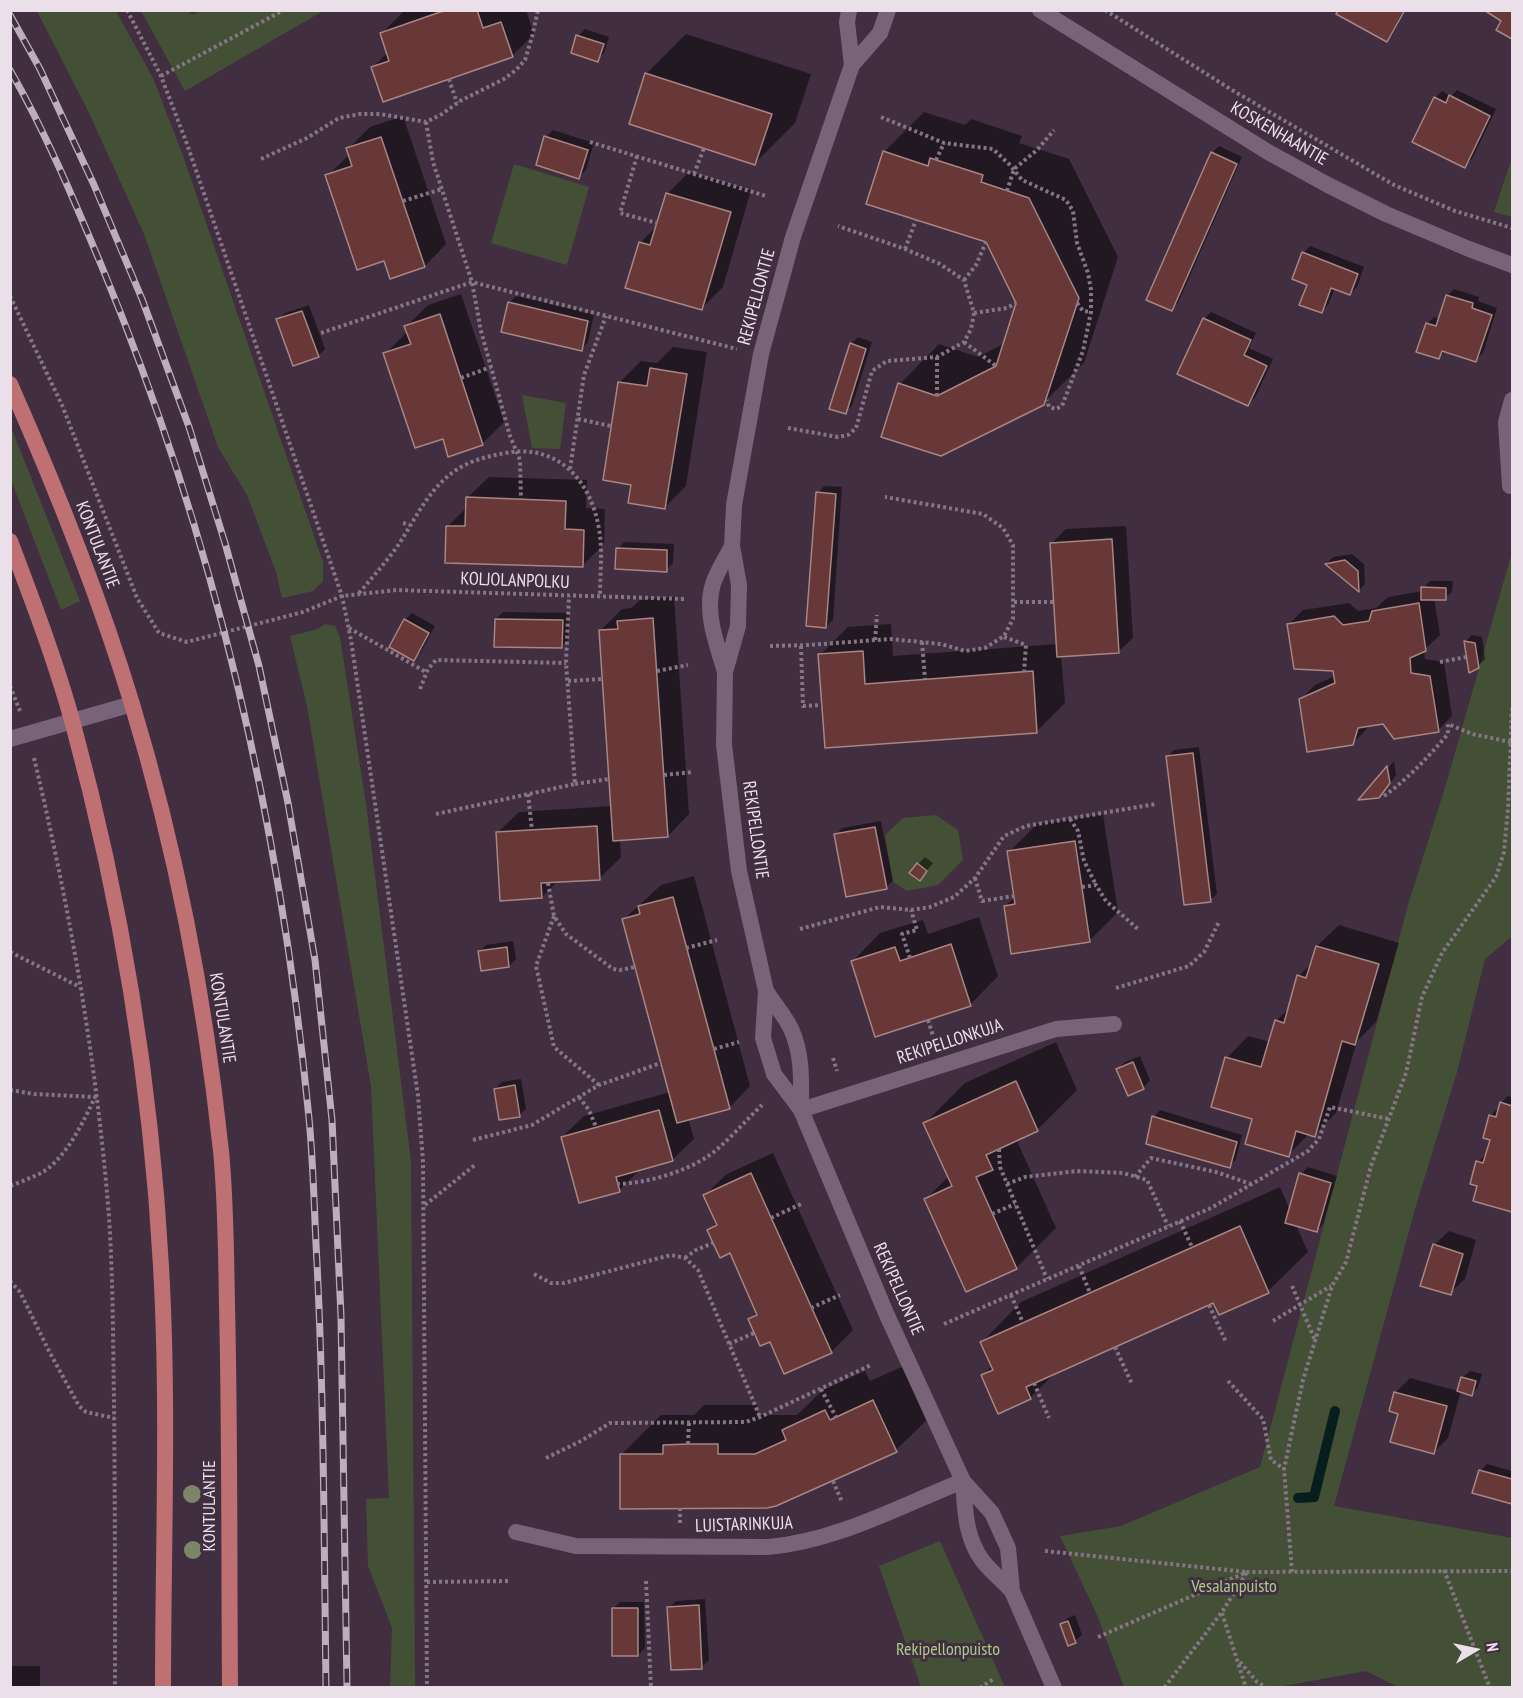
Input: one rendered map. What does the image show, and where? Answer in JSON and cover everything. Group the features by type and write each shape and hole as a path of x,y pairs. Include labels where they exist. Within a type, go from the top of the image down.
{"main road":[{"name":"KONTULANTIE","path":"10,384 35,440 100,609 132,704 169,843 192,955 209,1059 221,1154 229,1362 230,1688"},
{"path":"10,541 42,626 73,723 103,843 129,976 145,1083 155,1176 161,1268 164,1371 163,1688"}],"street":[{"name":"REKIPELLONTIE","path":"849,10 847,22 852,65"},
{"name":"REKIPELLONTIE","path":"888,10 880,33 852,65 790,247 761,354 734,505 732,546 739,585 738,626 725,672 724,745 739,871 766,991 763,1038 774,1074 801,1110 886,1313 963,1481 992,1514 1008,1548 1012,1591 1054,1688"},
{"name":"KOSKENHAANTIE","path":"1040,10 1268,152 1328,185 1386,214 1512,265"},
{"path":"1510,486 1506,422 1512,400"},
{"name":"REKIPELLONTIE","path":"725,672 711,626 711,600 713,585 732,546"},
{"path":"10,739 73,723 132,704"},
{"name":"REKIPELLONTIE","path":"766,991 791,1029 802,1065 801,1110"},
{"name":"REKIPELLONKUJA","path":"801,1110 1056,1029 1114,1024"},
{"name":"REKIPELLONTIE","path":"963,1481 966,1524 974,1542 982,1559 1012,1591"},
{"name":"LUISTARINKUJA","path":"516,1532 576,1546 768,1547 792,1545 835,1533 963,1481"}],"path":[{"path":"127,10 161,76 187,144 342,596 348,627 418,1096 425,1205 427,1688"},
{"path":"161,76 284,10"},
{"path":"261,159 307,138 339,118 360,114 380,114 426,122 516,70 525,60 538,10"},
{"path":"1105,10 1232,90 1394,185 1455,211 1512,228"},
{"path":"449,79 457,103"},
{"path":"881,117 944,143 993,148 1022,180 1066,200 1073,211 1077,243 1088,273 1091,312 1083,351 1062,406 1056,409 1049,406 1047,400"},
{"path":"426,122 433,162 472,282 481,331 515,451 520,460 521,499"},
{"path":"1007,191 1014,169 1037,150 1054,130"},
{"path":"590,142 766,196"},
{"path":"936,160 944,143"},
{"path":"694,174 704,148"},
{"path":"636,156 620,213 657,223"},
{"path":"403,201 442,189"},
{"path":"905,249 916,220"},
{"path":"788,428 838,437 848,435 856,428 872,371 887,361 937,357 964,342 971,329 974,313 964,280 940,264 905,249 838,226"},
{"path":"964,280 976,265 986,242"},
{"path":"321,333 472,282 761,354"},
{"name":"KOLJOLANPOLKU","path":"10,296 63,405 137,598 159,633 186,642 303,612 342,596 397,590 688,599"},
{"path":"974,313 1007,308 1016,303"},
{"path":"1077,303 1083,311 1091,312"},
{"path":"570,469 584,375 606,316"},
{"path":"964,342 996,366"},
{"path":"937,357 937,396"},
{"path":"461,378 491,367"},
{"path":"578,419 611,426"},
{"path":"360,593 396,548 428,497 446,477 460,466 483,458 523,451 546,454 570,469 591,498 599,528 601,547 600,597"},
{"path":"770,646 801,646 890,639 941,644 965,651 985,648 1004,636 1013,619 1014,602 1013,545 1003,528 983,514 885,497"},
{"path":"403,523 410,525"},
{"path":"569,596 567,663 575,784"},
{"path":"1014,602 1053,602"},
{"path":"875,640 877,615"},
{"path":"348,627 426,672"},
{"path":"1004,636 1026,645 1024,672"},
{"path":"922,642 925,680"},
{"path":"801,646 803,706 822,705"},
{"path":"1440,662 1466,657"},
{"path":"420,689 426,672 436,660 567,663"},
{"path":"657,670 688,665"},
{"path":"568,681 602,679"},
{"path":"1292,1572 1284,1469 1303,1380 1332,1286 1346,1262 1371,1166 1406,1073 1422,997 1442,953 1496,877 1505,841 1512,708"},
{"path":"1384,796 1433,752 1448,734 1448,724 1472,734 1511,742"},
{"path":"37,770 58,863 79,987 106,1195 111,1263 114,1418 115,1688"},
{"path":"664,775 693,772"},
{"path":"436,814 575,784 609,779"},
{"path":"528,794 532,830"},
{"path":"800,929 880,907 911,910 930,907 954,897 975,878 1004,836 1026,826 1156,804"},
{"path":"1070,819 1078,831 1084,861 1096,885 1106,901 1139,930"},
{"path":"975,878 982,901 1014,896"},
{"path":"548,883 554,916 566,934 613,969 635,967"},
{"path":"1082,887 1096,885"},
{"path":"910,958 902,934 917,930 911,910"},
{"path":"554,916 536,966 554,1047 599,1085"},
{"path":"1116,988 1189,966 1204,952 1219,922"},
{"path":"686,948 717,940"},
{"path":"10,952 79,987"},
{"path":"714,1049 742,1042"},
{"path":"473,1140 531,1125 599,1085 661,1063"},
{"path":"10,1090 34,1094 95,1097"},
{"path":"10,1186 51,1166 83,1124 95,1097"},
{"path":"579,1097 589,1110 596,1127"},
{"path":"617,1184 631,1183 682,1170 709,1156 762,1105"},
{"path":"944,1324 1211,1208 1314,1146 1319,1139 1330,1107 1389,1119"},
{"path":"999,1149 1000,1167 1047,1279"},
{"path":"1135,1177 1151,1158 1216,1172 1251,1184"},
{"path":"425,1205 475,1165"},
{"path":"1007,1184 1025,1177 1077,1171 1123,1173 1147,1180 1168,1226"},
{"path":"992,1214 1015,1203"},
{"path":"771,1218 801,1204"},
{"path":"1180,1221 1192,1247"},
{"path":"685,1258 696,1250 713,1243"},
{"path":"534,1275 551,1283 564,1282 671,1255 685,1258 698,1270 760,1417"},
{"path":"1079,1265 1090,1293"},
{"path":"10,1281 20,1292 79,1406 86,1412 114,1418"},
{"path":"1292,1286 1315,1340"},
{"path":"1273,1321 1332,1286"},
{"path":"811,1308 840,1295"},
{"path":"1011,1295 1023,1323"},
{"path":"1209,1305 1226,1342"},
{"path":"729,1344 754,1333"},
{"path":"1115,1347 1132,1384"},
{"path":"546,1458 582,1441 610,1423 746,1422 871,1365"},
{"path":"1228,1381 1263,1419 1271,1460 1284,1469"},
{"path":"1034,1383 1049,1418"},
{"path":"821,1389 836,1418"},
{"path":"688,1444 689,1423"},
{"path":"1045,1551 1247,1572 1512,1570"},
{"path":"1444,1570 1490,1688"},
{"path":"1164,1688 1222,1612 1247,1572"},
{"path":"1098,1636 1247,1572"},
{"path":"427,1582 511,1581"},
{"path":"646,1581 651,1688"},
{"path":"1222,1612 1246,1688"},
{"path":"1238,1659 1257,1682 1267,1688"},
{"path":"980,1688 995,1678"}],"green space":[{"path":"37,11 116,11 153,78 182,153 323,562 323,581 313,591 282,598 276,572 247,495 218,447 144,234 90,115"},
{"path":"141,11 189,11 192,15 200,11 323,11 185,91"},
{"path":"1512,157 1512,217 1494,212"},
{"path":"514,164 589,187 567,265 491,243"},
{"path":"522,395 566,403 560,449 532,448"},
{"path":"11,427 80,601 61,610 11,480"},
{"name":"Vesalanpuisto","path":"1512,557 1512,936 1485,959 1457,1072 1415,1209 1334,1506 1512,1538 1512,1687 1398,1687 1366,1671 1278,1687 1124,1687 1097,1615 1060,1536 1121,1526 1260,1467 1408,905 1447,781"},
{"path":"325,624 335,626 340,637 366,804 411,1161 415,1687 390,1687 392,1628 368,1566 366,1499 389,1498 371,1086 307,706 290,636 318,629"},
{"path":"936,815 958,830 963,860 938,885 907,891 893,882 885,835 903,818"},
{"name":"Rekipellonpuisto","path":"940,1541 1005,1687 921,1687 879,1566"}],"building":[{"path":"446,10 477,10 483,28 501,22 513,57 383,102 371,67 389,61 380,33"},
{"path":"1338,10 1405,10 1387,42 1336,14"},
{"path":"1484,10 1512,10 1512,39 1496,30 1501,21"},
{"path":"576,35 604,44 598,62 571,53"},
{"path":"645,73 772,114 755,165 629,124"},
{"path":"1449,95 1490,116 1465,168 1412,142 1434,97 1446,103"},
{"path":"544,136 588,150 579,179 536,165"},
{"path":"381,137 425,267 390,279 384,261 357,270 325,175 352,166 346,148"},
{"path":"883,151 928,166 930,158 983,175 981,182 1029,198 1079,298 1044,405 941,456 881,437 898,383 937,396 996,366 1016,303 986,242 866,204"},
{"path":"1211,152 1237,164 1172,311 1146,300"},
{"path":"666,193 731,212 702,310 625,288 639,242 650,245"},
{"path":"1302,252 1358,274 1350,295 1331,288 1322,313 1299,305 1307,285 1292,279"},
{"path":"1446,295 1473,303 1472,308 1492,315 1476,362 1442,351 1439,359 1416,352 1426,323 1436,326"},
{"path":"508,302 588,321 582,351 501,332"},
{"path":"302,311 319,357 293,366 276,319"},
{"path":"440,314 483,445 448,457 443,439 415,448 383,353 411,344 404,326"},
{"path":"1203,318 1251,340 1244,355 1267,366 1248,406 1177,374"},
{"path":"850,343 866,349 846,414 829,409"},
{"path":"650,368 687,374 665,509 628,503 631,485 603,480 618,382 647,386"},
{"path":"816,492 836,494 826,628 806,626"},
{"path":"466,497 566,501 565,529 584,530 583,567 445,563 446,526 465,526"},
{"path":"1112,539 1119,653 1057,657 1050,543"},
{"path":"616,548 667,550 667,572 615,569"},
{"path":"1345,560 1358,571 1359,592 1325,564"},
{"path":"1421,587 1446,588 1446,600 1421,600"},
{"path":"1419,603 1426,651 1410,658 1411,673 1430,676 1439,732 1394,739 1383,724 1358,728 1353,745 1307,752 1299,699 1335,683 1333,671 1294,669 1287,624 1334,616 1343,625 1369,621 1372,611"},
{"path":"653,618 668,837 613,841 599,630 618,629 617,621"},
{"path":"404,619 429,633 414,661 389,647"},
{"path":"495,619 563,620 562,648 494,647"},
{"path":"1464,641 1475,643 1479,668 1469,673"},
{"path":"863,651 865,684 1033,671 1037,733 825,748 818,654"},
{"path":"1193,753 1211,902 1184,905 1166,756"},
{"path":"1387,766 1390,783 1379,798 1358,800"},
{"path":"597,826 600,880 541,883 542,898 500,901 496,832"},
{"path":"875,827 887,889 846,897 834,834"},
{"path":"1075,841 1090,942 1011,954 1004,906 1015,904 1007,851"},
{"path":"917,863 927,871 920,881 909,873"},
{"path":"673,897 730,1109 677,1123 622,919 640,914 638,906"},
{"path":"951,944 971,1006 875,1037 851,961 895,947 900,961"},
{"path":"1316,946 1379,964 1355,1045 1342,1041 1315,1137 1296,1131 1289,1157 1245,1144 1252,1119 1211,1107 1225,1057 1261,1067 1275,1020 1284,1023 1297,975 1306,978"},
{"path":"507,947 509,967 481,971 478,951"},
{"path":"1133,1062 1144,1089 1128,1096 1116,1069"},
{"path":"1016,1081 1038,1131 986,1155 993,1170 976,1177 1017,1269 966,1292 924,1199 952,1186 923,1123"},
{"path":"515,1085 520,1117 499,1120 494,1089"},
{"path":"1500,1102 1512,1106 1512,1212 1473,1201 1477,1186 1470,1184 1476,1161 1483,1163 1490,1140 1483,1138 1489,1115 1496,1117"},
{"path":"659,1110 673,1161 616,1177 620,1192 579,1203 561,1137"},
{"path":"1152,1116 1237,1142 1230,1168 1146,1144"},
{"path":"751,1173 832,1353 784,1374 770,1342 760,1346 748,1319 757,1315 730,1253 720,1258 707,1230 717,1225 703,1195"},
{"path":"1299,1173 1331,1183 1317,1232 1285,1223"},
{"path":"1240,1226 1269,1293 1219,1315 1213,1303 1026,1387 1031,1399 998,1414 981,1375 993,1370 980,1342"},
{"path":"1433,1244 1463,1254 1451,1295 1420,1286"},
{"path":"1461,1377 1476,1381 1472,1396 1457,1391"},
{"path":"1394,1392 1447,1406 1434,1454 1390,1442 1398,1414 1389,1411"},
{"path":"873,1400 897,1452 776,1506 767,1508 620,1509 620,1454 663,1454 663,1445 718,1444 718,1454 755,1454 786,1440 782,1430 825,1410 830,1420"},
{"path":"1479,1470 1512,1479 1512,1504 1472,1493"},
{"path":"699,1605 702,1669 671,1670 667,1607"},
{"path":"612,1608 638,1608 638,1656 612,1656"},
{"path":"1068,1621 1076,1643 1068,1646 1060,1624"}],"waterway":[{"path":"1298,1498 1314,1497 1335,1411"}],"railway":[{"path":"10,15 40,69 94,185 142,299 189,427 225,543 259,666 288,803 315,960 332,1120 341,1316 347,1688"},
{"path":"10,70 48,142 102,267 142,370 178,474 210,579 261,791 296,1008 310,1134 321,1355 326,1688"}]}
